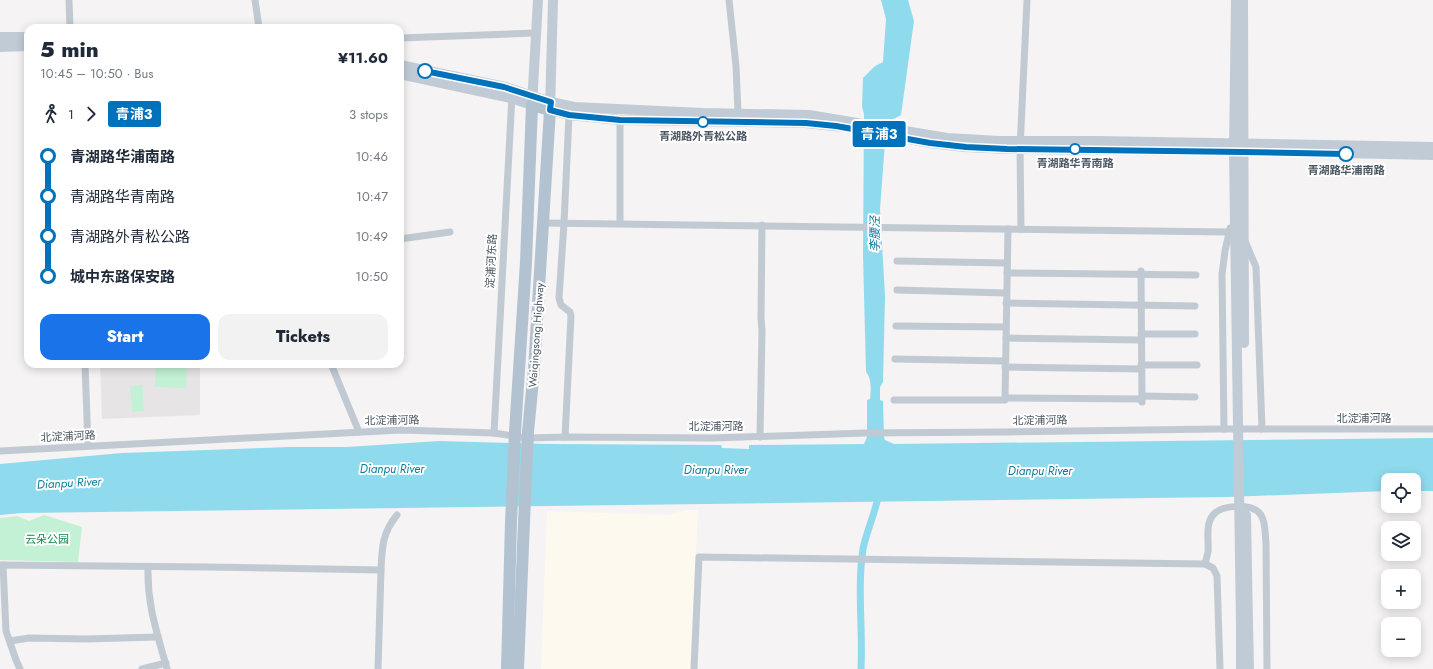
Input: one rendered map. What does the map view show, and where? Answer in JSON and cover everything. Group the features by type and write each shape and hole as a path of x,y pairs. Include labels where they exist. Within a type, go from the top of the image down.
{"main road":[{"name":"Waiqingsong Highway","path":"506,669 515,432 526,262 532,101 538,0"},
{"name":"Waiqingsong Highway","path":"519,666 528,432 534,369 550,106 553,0"},
{"path":"1236,0 1239,148 1243,238 1240,357"},
{"path":"1241,669 1244,623 1240,357 1235,262 1243,0"},
{"path":"0,37 24,37"},
{"path":"0,47 24,46"},
{"path":"404,66 512,94 550,106 569,115 620,120 806,123 862,127"},
{"path":"404,75 512,94"},
{"path":"550,106 703,113 809,115 891,132 1020,145 1239,148 1433,147"},
{"path":"1239,148 1433,155"},
{"path":"1244,623 1249,669"}],"street":[{"path":"69,0 70,24"},
{"path":"255,0 258,24"},
{"path":"729,0 736,66 738,113"},
{"path":"1021,229 1020,145 1026,0"},
{"path":"404,38 536,33"},
{"name":"淀浦河东路","path":"494,433 512,94"},
{"path":"565,437 571,316 570,312 561,304 559,298 569,115"},
{"path":"620,120 620,223"},
{"path":"1224,429 1222,274 1228,232 1236,215"},
{"path":"543,223 1228,232"},
{"path":"760,437 762,225"},
{"path":"1005,398 1008,229"},
{"path":"404,238 450,232"},
{"path":"1243,238 1256,267 1262,429"},
{"path":"1226,242 1229,252 1235,262"},
{"path":"897,261 1007,263"},
{"path":"1007,273 1141,272 1196,275"},
{"path":"1141,272 1142,400"},
{"path":"897,290 1006,293"},
{"path":"1006,303 1195,306"},
{"path":"896,326 1006,327"},
{"path":"1006,338 1141,337 1195,334"},
{"path":"895,359 1005,364 1141,367 1197,365"},
{"path":"85,368 88,446"},
{"path":"333,368 359,432"},
{"path":"894,400 1005,400 1005,398 1142,400 1195,397"},
{"name":"北淀浦河路","path":"0,451 401,430 494,433 526,438 713,438 886,433 1224,429 1433,429"},
{"path":"1205,564 1208,551 1210,522 1218,511 1237,506 1250,508 1257,511 1262,516 1265,524 1266,543 1267,669"},
{"path":"378,669 381,570 385,533 397,515"},
{"path":"694,669 699,557 1205,564 1213,568 1218,576 1220,669"},
{"path":"20,669 6,631 2,565 148,567 206,566 381,570"},
{"path":"142,669 166,666 150,606 148,567"},
{"path":"10,641 29,638 86,639 158,637"}],"shaded area":[{"path":"100,368 200,368 200,415 102,419"},
{"path":"686,510 698,510 690,669 541,669 547,511 668,515"}],"green space":[{"path":"156,368 187,368 186,388 155,387"},
{"path":"142,385 144,411 132,412 130,386"},
{"name":"云朵公园","path":"44,515 82,527 78,562 0,560 0,518 17,516 29,521"}],"water":[{"path":"881,0 908,0 914,21 901,115 892,120 885,142 880,209 885,296 883,382 880,387 880,400 883,401 885,440 894,444 1433,438 1433,491 1421,491 1421,473 1381,473 1381,491 1227,497 23,513 0,515 0,464 122,453 290,447 347,447 439,441 548,444 721,445 722,448 749,449 749,445 864,444 867,437 867,400 870,399 871,389 866,372 863,255 863,78 875,66 883,62 886,19"}],"waterway":[{"path":"861,669 861,563 863,549 879,492"}],"bus line":[{"name":"青浦3","path":"425,71 504,87 551,102 550,110 569,115 620,120 806,123 861,130 930,143 1007,149 1346,154"}],"place":[{"name":"青湖路外青松公路","path":"703,122"},
{"name":"青湖路华青南路","path":"1075,149"},
{"name":"青湖路华浦南路","path":"1346,154"}],"water label":[{"name":"李腰泾","path":"875,234"},
{"name":"Dianpu River","path":"392,469"},
{"name":"Dianpu River","path":"716,470"},
{"name":"Dianpu River","path":"1040,471"},
{"name":"Dianpu River","path":"69,483"}]}
